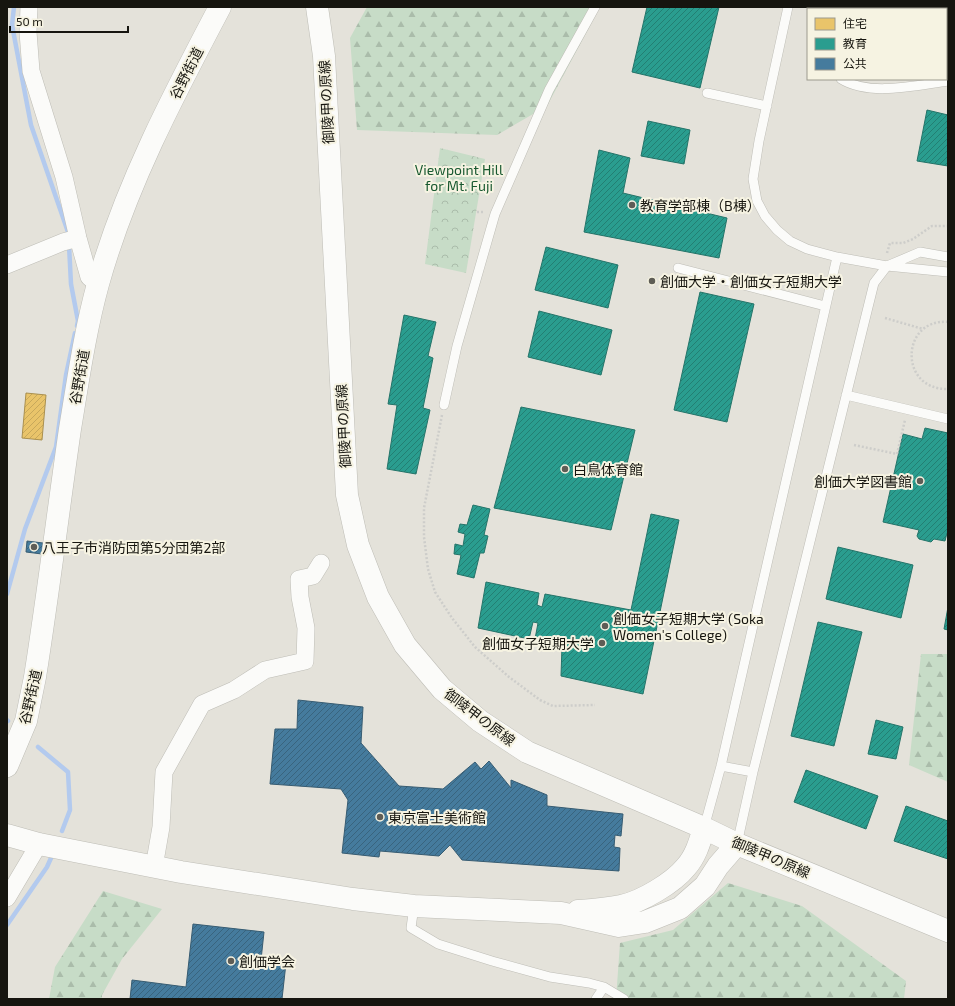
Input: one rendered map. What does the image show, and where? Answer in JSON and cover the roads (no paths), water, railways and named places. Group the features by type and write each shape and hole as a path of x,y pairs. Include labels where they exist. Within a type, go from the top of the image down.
{"street":[{"path":"29,7 28,32 31,71 64,177 71,240 90,277 98,285"},
{"name":"谷野街道","path":"7,766 26,721 36,677 78,380 98,285 116,227 135,179 192,59 220,7"},
{"name":"御陵甲の原線","path":"317,7 324,56 347,495 358,545 378,597 405,645 442,689 480,721 527,752 704,828 737,844 948,931"},
{"path":"7,265 71,240"},
{"path":"154,867 161,827 164,772 202,704 234,690 265,670 305,661 306,628 300,597 299,579 312,576 321,563"},
{"path":"7,835 39,844 181,872 353,899 414,906 561,913 622,906 646,896 670,882 687,866 696,850 704,828"},
{"path":"7,898 39,844"},
{"path":"561,913 619,926 645,922 680,908 705,886 718,866 737,844"}],"lane":[{"path":"444,405 457,346 494,214 549,90 595,7"},
{"path":"788,7 759,141 753,179 757,201 765,216 777,230 790,241 807,249 887,266 948,272"},
{"path":"843,80 850,84 872,88 886,88 948,81"},
{"path":"886,88 891,80"},
{"path":"707,93 767,106"},
{"path":"737,844 753,772 874,283 887,266 920,252 948,257"},
{"path":"704,828 721,766 837,256"},
{"path":"678,268 825,306"},
{"path":"846,395 948,419"},
{"path":"721,766 753,772"},
{"path":"414,906 411,928 438,944 550,977 589,983 604,987 624,999"},
{"path":"596,999 604,987"}],"waterway":[{"path":"14,7 12,25 31,125 68,232 68,237"},
{"path":"69,245 71,284 78,321 77,326"},
{"path":"7,594 25,529 56,447 66,375 75,333"},
{"path":"38,747 68,772 70,810 62,831"},
{"path":"7,925 47,867 51,858"}],"place":[{"name":"教育学部棟（B棟）","path":"632,205"},
{"name":"創価大学・創価女子短期大学","path":"652,281"},
{"name":"白鳥体育館","path":"565,469"},
{"name":"創価大学図書館","path":"920,481"},
{"name":"八王子市消防団第5分団第2部","path":"34,547"},
{"name":"創価女子短期大学 (Soka Women's College)","path":"605,626"},
{"name":"創価女子短期大学","path":"602,643"},
{"name":"東京富士美術館","path":"380,817"},
{"name":"創価学会","path":"231,961"}],"park label":[{"name":"Viewpoint Hill for Mt. Fuji","path":"459,178"}]}
